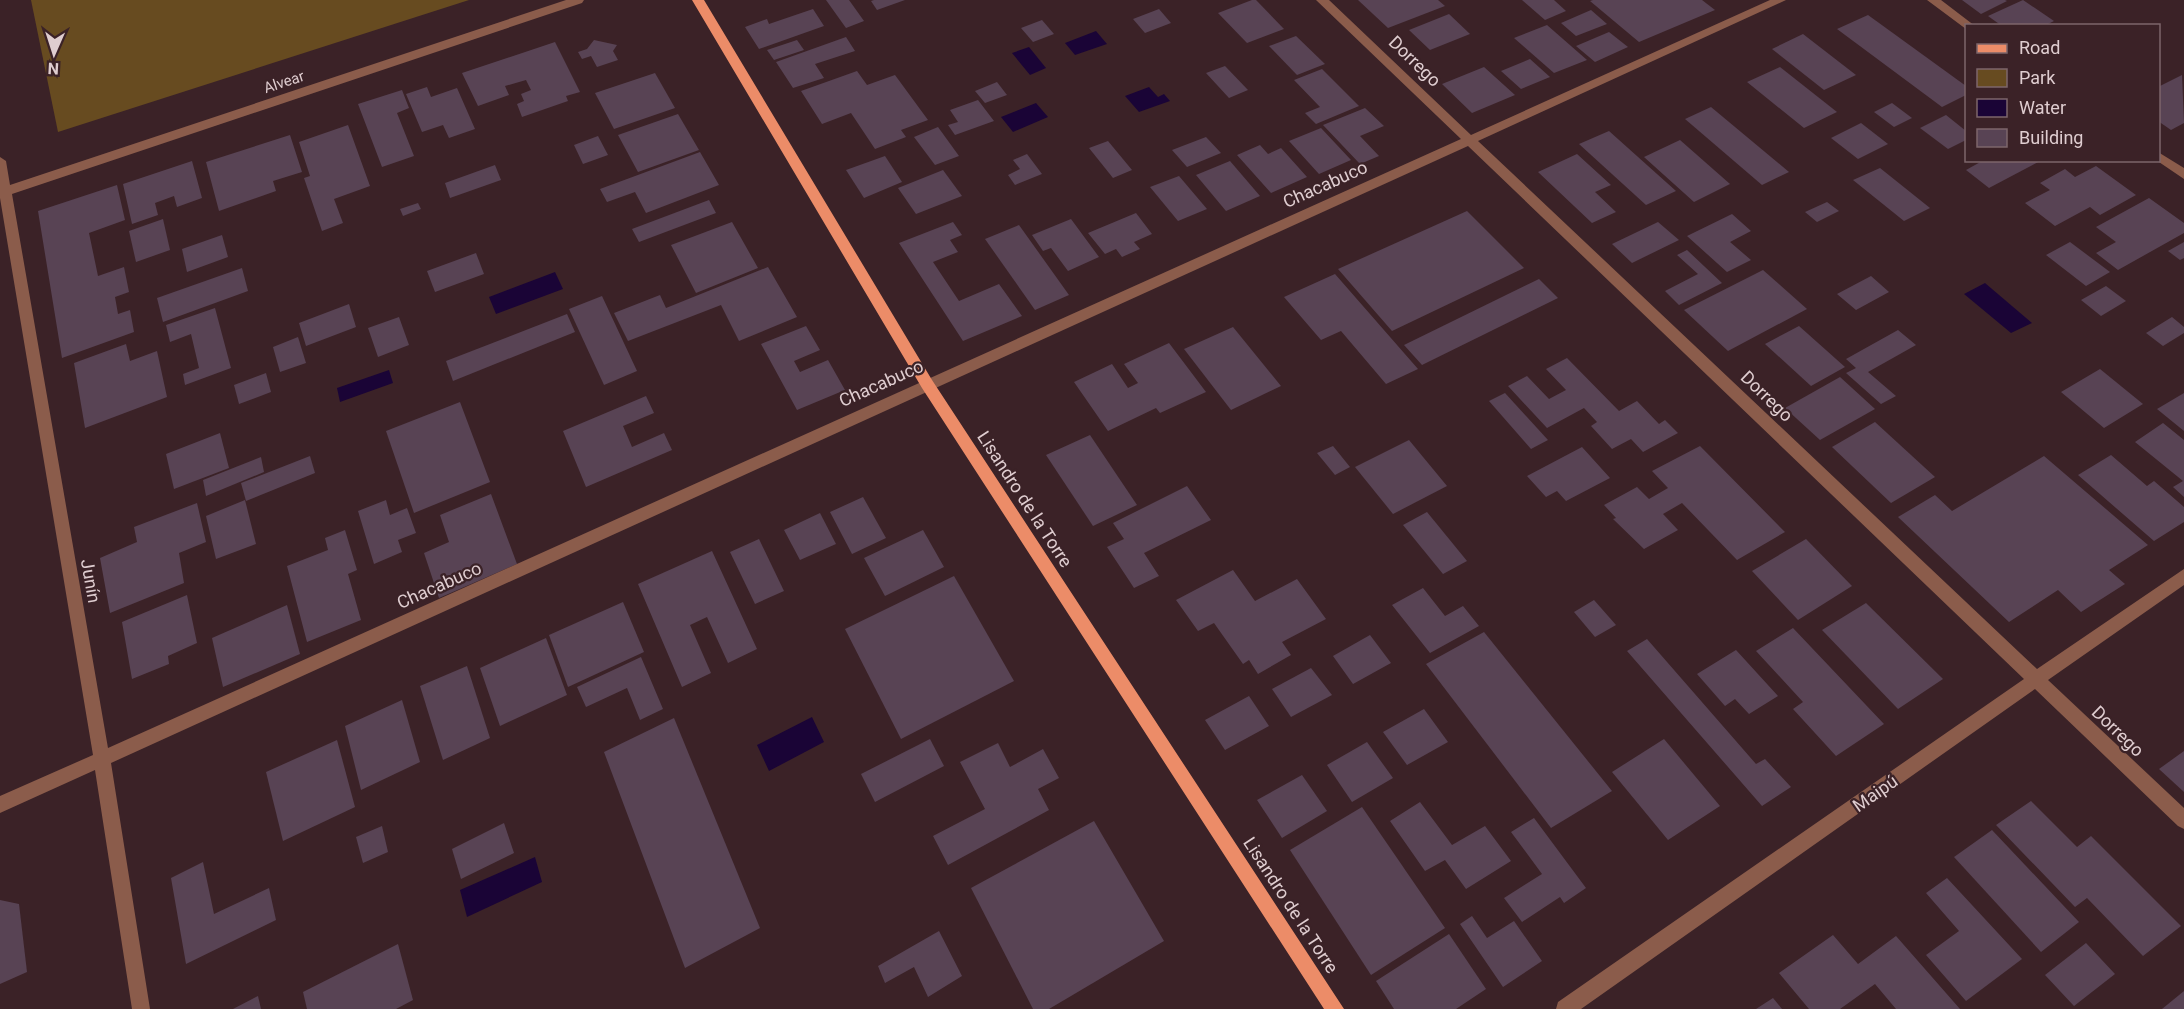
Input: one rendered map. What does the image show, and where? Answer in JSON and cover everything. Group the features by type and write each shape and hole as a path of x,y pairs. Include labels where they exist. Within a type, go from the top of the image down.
{"main road":[{"name":"Lisandro de la Torre","path":"698,0 927,384 1335,1009"}],"street":[{"name":"Alvear","path":"3,192 578,0"},
{"name":"Dorrego","path":"1322,0 2184,820"},
{"name":"Chacabuco","path":"0,805 1780,0"},
{"path":"1933,0 1967,24"},
{"path":"2160,157 2184,174"},
{"name":"Junín","path":"0,161 3,192 102,759 141,1009"},
{"name":"Maipú","path":"1565,1009 2184,576"}],"green space":[{"path":"31,0 469,0 58,132"}],"water":[{"path":"1096,31 1107,44 1075,55 1065,43"},
{"path":"1029,47 1046,68 1030,75 1012,53"},
{"path":"1149,87 1158,97 1164,94 1170,101 1139,112 1125,96"},
{"path":"1036,103 1048,117 1013,132 1001,117"},
{"path":"555,272 563,289 496,314 489,297"},
{"path":"1985,283 2032,323 2011,333 1964,294"},
{"path":"389,370 393,383 340,402 337,388"},
{"path":"812,717 824,742 769,771 757,745"},
{"path":"535,857 542,882 467,917 460,890"}],"building":[{"path":"826,0 849,0 864,21 846,28"},
{"path":"905,0 877,10 871,1"},
{"path":"1256,0 1284,29 1247,43 1218,13"},
{"path":"1358,0 1438,0 1445,6 1388,28"},
{"path":"1522,0 1554,0 1566,11 1545,20"},
{"path":"1702,0 1715,10 1639,42 1590,1"},
{"path":"1962,0 2005,0 2007,1 1981,14"},
{"path":"2023,0 2054,21 2048,24 1999,24 1988,16"},
{"path":"813,9 824,26 759,49 745,27 767,19 769,24"},
{"path":"1159,9 1171,23 1145,33 1133,19"},
{"path":"1591,10 1607,24 1576,36 1561,23"},
{"path":"1449,14 1470,34 1430,50 1409,30"},
{"path":"1868,15 1965,85 1965,96 1942,107 1837,29"},
{"path":"1042,20 1054,34 1033,42 1021,28"},
{"path":"1547,25 1587,60 1554,73 1514,38"},
{"path":"1609,32 1628,47 1595,62 1576,46"},
{"path":"1803,34 1856,75 1824,90 1772,49"},
{"path":"1296,36 1325,64 1297,75 1269,46"},
{"path":"846,37 855,51 815,64 824,78 793,88 776,62"},
{"path":"594,40 617,45 613,51 618,60 597,67 591,56 582,59 578,52 587,49"},
{"path":"797,40 804,50 774,60 767,50"},
{"path":"555,42 580,92 566,96 568,101 522,117 517,104 524,101 521,94 531,90 526,80 505,86 509,95 478,106 462,73"},
{"path":"1530,59 1550,77 1521,89 1501,71"},
{"path":"1225,66 1248,90 1229,98 1206,73"},
{"path":"1484,67 1515,95 1472,113 1442,84"},
{"path":"1780,67 1837,112 1804,128 1747,82"},
{"path":"1322,69 1359,106 1316,124 1305,113 1320,107 1294,80"},
{"path":"857,71 867,85 895,75 928,120 901,130 906,137 875,149 851,113 822,124 801,91"},
{"path":"655,73 675,108 614,129 595,93"},
{"path":"2182,75 2184,123 2171,130 2160,122 2160,86"},
{"path":"997,82 1007,95 985,103 975,91"},
{"path":"427,87 431,97 457,88 475,129 449,138 443,125 422,132 406,94"},
{"path":"402,90 409,108 397,113 414,156 382,167 358,104"},
{"path":"978,100 994,121 955,135 948,125 958,122 950,110"},
{"path":"1892,103 1912,118 1894,127 1874,112"},
{"path":"1711,107 1789,172 1762,185 1685,119"},
{"path":"1365,108 1384,126 1360,136 1379,156 1360,164 1323,125"},
{"path":"678,114 699,150 638,172 618,135"},
{"path":"1946,115 1965,130 1965,140 1948,149 1920,128"},
{"path":"1861,123 1888,144 1858,159 1831,138"},
{"path":"348,125 370,186 334,199 343,223 322,231 304,178 310,176 299,142"},
{"path":"938,127 959,156 935,165 914,137"},
{"path":"1321,128 1351,160 1319,174 1289,141"},
{"path":"1609,131 1676,191 1646,205 1579,144"},
{"path":"290,135 302,172 273,181 276,191 219,211 206,162"},
{"path":"598,136 608,155 583,164 574,145"},
{"path":"1206,137 1221,153 1187,167 1172,150"},
{"path":"1680,140 1730,184 1694,202 1644,157"},
{"path":"1108,141 1132,170 1113,178 1089,148"},
{"path":"1260,145 1268,154 1281,148 1307,177 1271,193 1237,155"},
{"path":"700,152 719,185 646,213 635,192 607,202 600,189"},
{"path":"1027,154 1042,174 1015,185 1008,175 1020,169 1013,160"},
{"path":"1577,154 1611,185 1595,192 1616,212 1592,223 1538,172"},
{"path":"885,156 902,182 864,198 846,170"},
{"path":"192,161 202,198 177,207 174,196 155,203 158,215 132,224 123,184"},
{"path":"1230,161 1260,196 1226,211 1196,175"},
{"path":"1980,162 2038,162 1989,188 1966,170"},
{"path":"495,165 501,180 450,198 445,183"},
{"path":"2096,166 2136,195 2100,215 2090,207 2055,226 2025,203 2050,190 2040,183 2065,169 2075,177"},
{"path":"1880,168 1930,208 1904,221 1853,180"},
{"path":"943,170 962,196 916,214 898,188"},
{"path":"1179,176 1207,209 1178,221 1150,187"},
{"path":"117,185 125,220 89,233 98,276 124,267 129,292 115,297 118,314 130,310 134,332 62,358 38,211"},
{"path":"2149,198 2184,223 2184,233 2118,270 2096,253 2116,242 2096,227"},
{"path":"709,200 716,213 639,242 632,229"},
{"path":"1827,202 1839,211 1817,222 1805,212"},
{"path":"418,203 421,209 403,216 400,209"},
{"path":"1467,211 1524,268 1392,331 1338,269"},
{"path":"1136,213 1152,234 1134,242 1140,249 1122,257 1116,249 1105,254 1088,233"},
{"path":"1732,214 1751,231 1730,242 1751,260 1727,272 1687,236"},
{"path":"163,219 170,250 136,262 129,231"},
{"path":"1071,219 1099,257 1068,271 1051,248 1043,251 1032,235"},
{"path":"732,222 758,268 696,293 671,245"},
{"path":"953,222 962,235 950,240 958,252 933,262 959,301 999,284 1022,316 963,341 899,243"},
{"path":"1658,222 1679,240 1632,263 1612,244"},
{"path":"1019,225 1069,295 1035,310 985,239"},
{"path":"222,235 228,257 187,272 182,249"},
{"path":"2070,242 2110,272 2086,286 2046,255"},
{"path":"2184,242 2184,258 2180,260 2168,251"},
{"path":"1687,250 1722,283 1679,305 1665,291 1698,274 1677,255"},
{"path":"476,253 484,274 435,292 427,271"},
{"path":"768,267 797,317 739,341 721,305 628,341 614,313 660,295 666,308"},
{"path":"242,268 248,291 163,322 157,298"},
{"path":"1763,270 1807,309 1728,351 1684,310"},
{"path":"1335,274 1418,369 1386,384 1341,331 1321,340 1284,297"},
{"path":"1871,276 1889,292 1856,310 1837,294"},
{"path":"1539,279 1558,298 1422,365 1404,345"},
{"path":"2106,286 2126,301 2101,316 2081,300"},
{"path":"602,296 637,371 604,385 569,309"},
{"path":"349,304 356,327 306,346 299,323"},
{"path":"215,308 231,368 185,385 183,374 199,368 191,334 170,342 166,325"},
{"path":"567,314 575,332 453,381 446,361"},
{"path":"399,317 409,345 378,357 368,328"},
{"path":"2172,317 2184,327 2184,333 2163,346 2146,333"},
{"path":"806,326 820,350 794,361 800,372 828,360 845,390 797,410 761,344"},
{"path":"1799,326 1845,367 1811,386 1765,344"},
{"path":"1233,327 1281,386 1231,410 1184,349"},
{"path":"1898,330 1916,345 1868,372 1896,396 1881,404 1846,373 1856,368 1846,359"},
{"path":"298,337 306,363 280,372 273,347"},
{"path":"1169,343 1206,392 1160,413 1156,408 1108,431 1074,382 1112,364 1128,388 1138,383 1124,364"},
{"path":"126,344 130,361 157,351 167,397 85,428 74,363"},
{"path":"1567,358 1619,411 1637,401 1659,424 1665,420 1678,433 1643,452 1631,439 1612,449 1591,426 1597,422 1584,408 1547,428 1508,386 1527,376 1549,399 1566,390 1546,369"},
{"path":"2100,369 2143,404 2104,428 2061,392"},
{"path":"266,373 271,392 239,404 234,385"},
{"path":"1840,377 1875,409 1820,440 1785,408"},
{"path":"1505,393 1548,440 1531,449 1489,401"},
{"path":"2184,393 2184,431 2157,409"},
{"path":"646,396 654,413 623,426 632,447 664,433 672,450 586,487 563,431"},
{"path":"460,402 490,482 414,513 386,431"},
{"path":"1875,422 1935,477 1891,503 1832,447"},
{"path":"2163,423 2184,440 2184,497 2173,487 2183,481 2135,442"},
{"path":"220,433 229,468 174,489 166,454"},
{"path":"1090,435 1137,505 1093,526 1046,455"},
{"path":"1409,440 1447,486 1393,514 1355,467"},
{"path":"1333,446 1350,467 1335,475 1317,453"},
{"path":"1700,446 1785,532 1737,560 1682,503 1663,514 1678,530 1644,549 1613,519 1616,518 1604,505 1637,487 1649,499 1668,488 1652,471"},
{"path":"1582,447 1610,478 1566,501 1557,491 1546,497 1527,476"},
{"path":"2111,455 2147,486 2154,481 2184,507 2184,522 2154,541 2078,475"},
{"path":"310,456 315,473 246,501 241,483"},
{"path":"2044,456 2148,545 2109,570 2125,584 2081,612 2058,590 2009,622 1898,517 1935,495 1952,511"},
{"path":"261,457 264,472 206,496 203,480"},
{"path":"1187,486 1211,520 1144,553 1159,576 1134,588 1107,547 1124,539 1113,523"},
{"path":"491,494 517,564 439,598 424,553 449,542 440,515"},
{"path":"863,497 886,538 852,554 830,512"},
{"path":"245,500 256,544 216,559 206,516"},
{"path":"386,500 390,515 407,508 416,533 398,540 402,552 374,564 358,511"},
{"path":"197,503 206,542 179,553 184,583 110,613 100,558 137,542 134,527"},
{"path":"1427,512 1467,561 1443,574 1403,525"},
{"path":"820,513 836,544 800,560 784,530"},
{"path":"345,530 357,570 348,574 361,620 307,642 287,566 328,550 325,538"},
{"path":"923,530 944,567 885,596 864,558"},
{"path":"759,539 784,591 755,604 730,552"},
{"path":"1806,539 1852,586 1798,620 1752,571"},
{"path":"712,551 757,649 728,663 707,617 690,625 711,673 682,687 638,584"},
{"path":"1233,570 1255,601 1297,579 1326,619 1282,642 1291,655 1258,674 1249,660 1243,664 1214,623 1198,631 1176,600"},
{"path":"954,576 1014,681 901,739 845,629"},
{"path":"1423,588 1445,616 1463,606 1479,626 1430,653 1392,605"},
{"path":"187,595 197,643 168,656 169,664 132,679 122,622"},
{"path":"1594,600 1616,625 1595,637 1574,612"},
{"path":"623,602 644,652 568,687 549,635"},
{"path":"1866,603 1943,679 1898,709 1822,630"},
{"path":"287,605 300,654 223,687 212,638"},
{"path":"1793,628 1884,724 1836,756 1793,709 1803,702 1756,651"},
{"path":"1484,632 1612,791 1551,828 1426,664"},
{"path":"1370,635 1391,663 1353,684 1333,656"},
{"path":"546,638 567,695 500,726 480,668"},
{"path":"1647,639 1756,764 1765,759 1791,787 1762,806 1627,651"},
{"path":"1736,650 1778,696 1749,714 1735,699 1725,706 1697,674"},
{"path":"641,657 663,709 640,720 627,688 586,707 577,687"},
{"path":"467,666 490,738 443,760 420,686"},
{"path":"1311,668 1332,695 1291,717 1272,689"},
{"path":"1249,696 1269,726 1225,750 1205,720"},
{"path":"402,700 420,762 361,790 345,726"},
{"path":"1424,709 1448,742 1407,765 1383,732"},
{"path":"674,718 760,928 685,968 604,752"},
{"path":"930,739 944,766 875,802 861,774"},
{"path":"1664,739 1720,806 1668,840 1612,772"},
{"path":"337,740 355,807 283,841 266,772"},
{"path":"1367,742 1393,778 1352,802 1327,765"},
{"path":"998,743 1010,767 1043,749 1059,778 1038,789 1049,810 948,865 933,836 985,809 960,762"},
{"path":"2184,751 2184,792 2159,769"},
{"path":"1302,775 1327,811 1282,838 1257,800"},
{"path":"2031,801 2077,847 2091,836 2181,926 2143,956 2087,898 2075,907 1996,825"},
{"path":"1420,802 1452,845 1485,826 1511,861 1466,889 1445,860 1425,871 1390,821"},
{"path":"1362,807 1445,928 1371,975 1290,850"},
{"path":"1534,818 1586,888 1564,903 1560,897 1522,922 1504,898 1542,874 1511,832"},
{"path":"1094,821 1164,941 1049,1009 1033,1009 971,888"},
{"path":"504,823 514,853 461,879 452,849"},
{"path":"382,826 388,852 363,863 356,837"},
{"path":"1992,830 2079,922 2041,952 1954,857"},
{"path":"203,862 214,914 269,888 276,920 186,964 171,878"},
{"path":"1947,878 2022,959 1966,1001 1926,955 1959,931 1926,893"},
{"path":"0,900 19,904 27,972 0,984"},
{"path":"1472,916 1487,938 1514,921 1542,961 1503,987 1460,924"},
{"path":"939,931 962,976 928,997 914,967 885,983 878,966"},
{"path":"1449,934 1486,989 1456,1009 1394,1009 1376,981"},
{"path":"1833,935 1858,964 1896,936 1960,1009 1896,1009 1875,984 1840,1009 1809,1009 1779,973"},
{"path":"2086,943 2115,974 2074,1006 2045,975"},
{"path":"398,944 413,1000 396,1009 307,1009 303,992"},
{"path":"2184,991 2184,1009 2162,1009"},
{"path":"258,996 261,1009 233,1009"},
{"path":"1773,998 1782,1009 1756,1009"}]}
